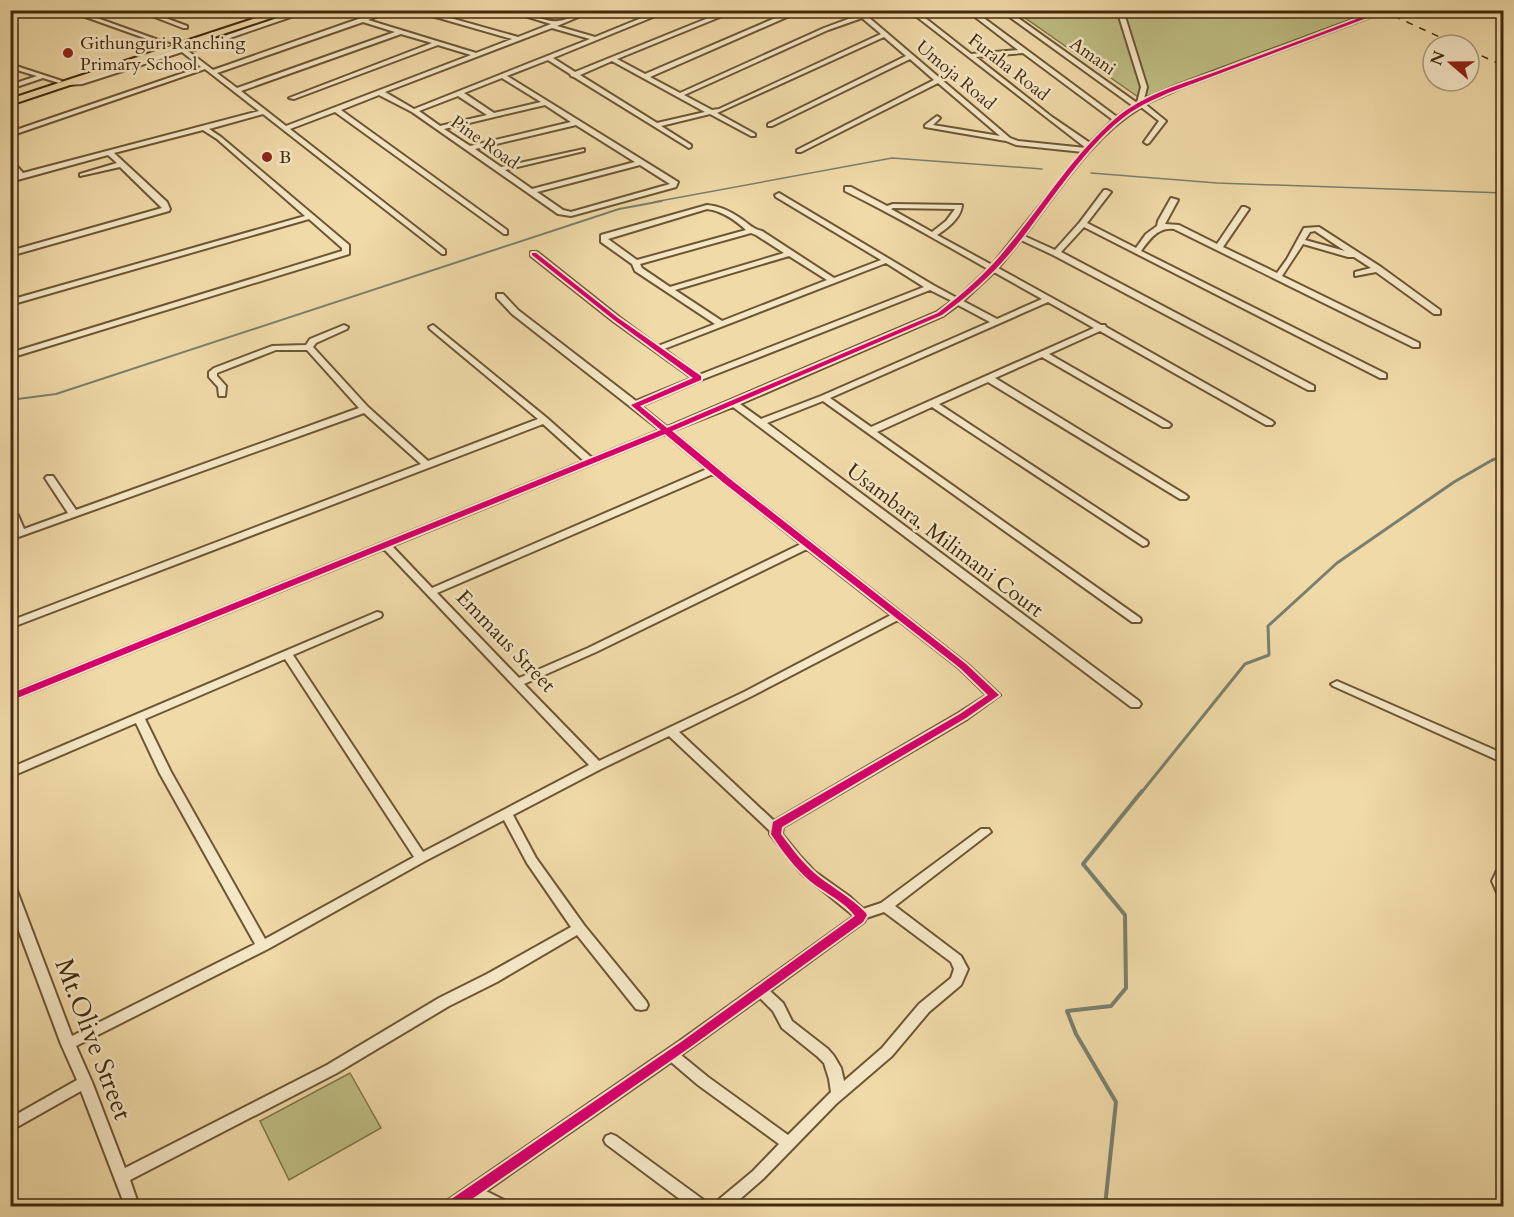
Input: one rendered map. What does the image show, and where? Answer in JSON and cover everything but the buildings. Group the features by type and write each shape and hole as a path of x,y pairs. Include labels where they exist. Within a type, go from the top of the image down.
{"main road":[{"path":"258,22 273,10"},
{"path":"10,102 63,82 137,58 177,48 291,10"},
{"path":"10,96 63,82"}],"street":[{"path":"69,10 177,48 287,128 442,252"},
{"path":"91,18 115,10"},
{"path":"170,10 155,16 185,27"},
{"path":"237,10 258,22 308,10"},
{"path":"213,72 392,10"},
{"path":"414,10 520,39"},
{"path":"508,10 597,39"},
{"path":"287,128 592,10"},
{"path":"414,111 667,10"},
{"path":"573,75 734,10"},
{"path":"647,76 800,10"},
{"name":"Umoja Road","path":"856,10 1008,139"},
{"name":"Furaha Road","path":"911,10 1089,148"},
{"path":"969,10 1117,120"},
{"name":"Amani","path":"1003,10 1163,121 1147,142"},
{"path":"1120,10 1144,87 1138,104"},
{"path":"10,698 734,403 925,321 960,301 1020,237 1089,148 1117,120 1138,104 1386,10"},
{"path":"680,95 826,29 862,16"},
{"path":"362,20 478,55"},
{"path":"237,90 400,32"},
{"path":"656,125 713,112 735,104 884,35"},
{"path":"292,98 437,43"},
{"path":"10,66 63,82 80,83 177,48"},
{"path":"970,57 1023,51"},
{"path":"770,125 909,57"},
{"path":"549,58 689,146"},
{"path":"614,60 753,135"},
{"path":"10,134 206,67"},
{"path":"10,87 44,76"},
{"path":"504,76 642,162"},
{"path":"799,151 938,80"},
{"name":"Pine Road","path":"381,93 414,111 561,212 571,214 673,185 674,183 642,162"},
{"path":"459,93 493,116"},
{"path":"439,128 547,103"},
{"path":"337,110 504,232"},
{"path":"10,180 264,112"},
{"path":"937,118 927,126 1008,139 1033,146 1089,148"},
{"path":"468,149 578,122"},
{"path":"10,356 346,252 346,247 219,138 205,129"},
{"path":"498,170 582,150"},
{"path":"10,254 166,209 164,204 110,153"},
{"path":"10,160 21,176"},
{"path":"530,192 642,162"},
{"path":"82,175 122,164"},
{"path":"848,189 886,208 991,269 1102,327 1269,423"},
{"path":"1056,253 1083,224 1107,192"},
{"path":"779,195 903,268 930,287 997,322"},
{"path":"1161,226 1174,200"},
{"path":"886,208 893,206 959,207 945,226 931,235"},
{"path":"721,324 638,268 636,263 615,249 604,240 604,237 707,207 715,208 732,216 751,231 759,233 788,254 832,280"},
{"path":"1218,248 1245,209"},
{"path":"10,303 309,216"},
{"path":"1083,224 1383,376"},
{"path":"1137,250 1151,232 1161,226 1185,231 1416,345"},
{"path":"1278,277 1307,230 1319,230 1363,258 1437,312"},
{"path":"636,263 751,231"},
{"path":"1020,237 1056,253 1311,388"},
{"path":"1302,241 1363,258"},
{"path":"534,254 698,378"},
{"path":"670,289 788,254"},
{"path":"657,349 886,260"},
{"path":"1359,274 1378,269"},
{"path":"635,405 930,287"},
{"path":"500,296 515,312 969,671 994,696 777,825 775,829"},
{"path":"759,423 824,398 1049,299"},
{"path":"309,346 313,340 344,327"},
{"path":"433,327 590,460"},
{"path":"871,431 1102,327"},
{"path":"222,394 222,386 213,376 213,372 275,348 309,346"},
{"path":"309,346 365,409 426,465"},
{"path":"1043,354 1166,425"},
{"path":"988,378 1183,497"},
{"path":"824,398 1136,620"},
{"name":"Usambara, Milimani Court","path":"734,403 1135,704"},
{"path":"934,404 1143,543"},
{"path":"10,513 15,517 15,535 365,409"},
{"path":"10,625 544,420"},
{"path":"431,592 714,470"},
{"path":"50,478 74,514"},
{"path":"519,682 592,650 809,544"},
{"name":"Emmaus Street","path":"385,545 519,682 597,766"},
{"path":"10,773 377,615"},
{"path":"68,1044 263,946 421,858 597,766 899,615"},
{"path":"287,654 421,858"},
{"path":"1337,684 1503,759"},
{"path":"139,718 165,772 263,946"},
{"path":"671,731 775,829 784,846 816,880 837,893 861,915"},
{"path":"507,815 531,860 579,928 641,1005"},
{"path":"452,1206 671,1054 855,923 861,915 886,906 986,832"},
{"path":"1503,867 1498,882 1503,894"},
{"name":"Mt.Olive Street","path":"10,888 132,1206"},
{"path":"722,1206 838,1094 887,1052 924,1008 956,981 961,966 956,959 886,906"},
{"path":"122,1177 332,1070 444,1002 492,978 579,928"},
{"path":"760,990 780,1010 786,1024 818,1047 833,1063 838,1078 838,1094"},
{"path":"671,1054 703,1081 788,1143"},
{"path":"10,1125 85,1082"},
{"path":"611,1140 700,1206"},
{"path":"473,1192 501,1206"}],"green space":[{"path":"1375,10 1141,99 1015,11"},
{"path":"350,1073 381,1128 289,1180 260,1121"}],"waterway":[{"path":"654,202 892,158 1042,169"},
{"path":"1091,173 1217,183 1504,193"},
{"path":"10,400 56,394 619,209 662,201"},
{"path":"1492,461 1504,454"},
{"path":"1141,793 1245,664 1269,655 1268,626 1337,563 1454,482 1494,459"},
{"path":"1105,1206 1116,1102 1076,1034 1067,1011 1111,1006 1126,988 1125,915 1083,864 1142,791"}],"railway":[{"path":"1381,10 1431,33"},
{"path":"1481,55 1504,66"}],"cycle path":[{"path":"10,698 734,403 940,314 990,272 1072,168 1094,143 1128,111 1166,92 1386,10"},
{"path":"452,1206 685,1045 859,919 861,915 856,910 816,880 794,858 776,834 777,825 963,716 994,695 963,666 727,481 635,405 698,378 616,319 534,254"}],"place":[{"name":"Githunguri Ranching Primary School","path":"68,53"},
{"name":"B","path":"267,157"}]}
